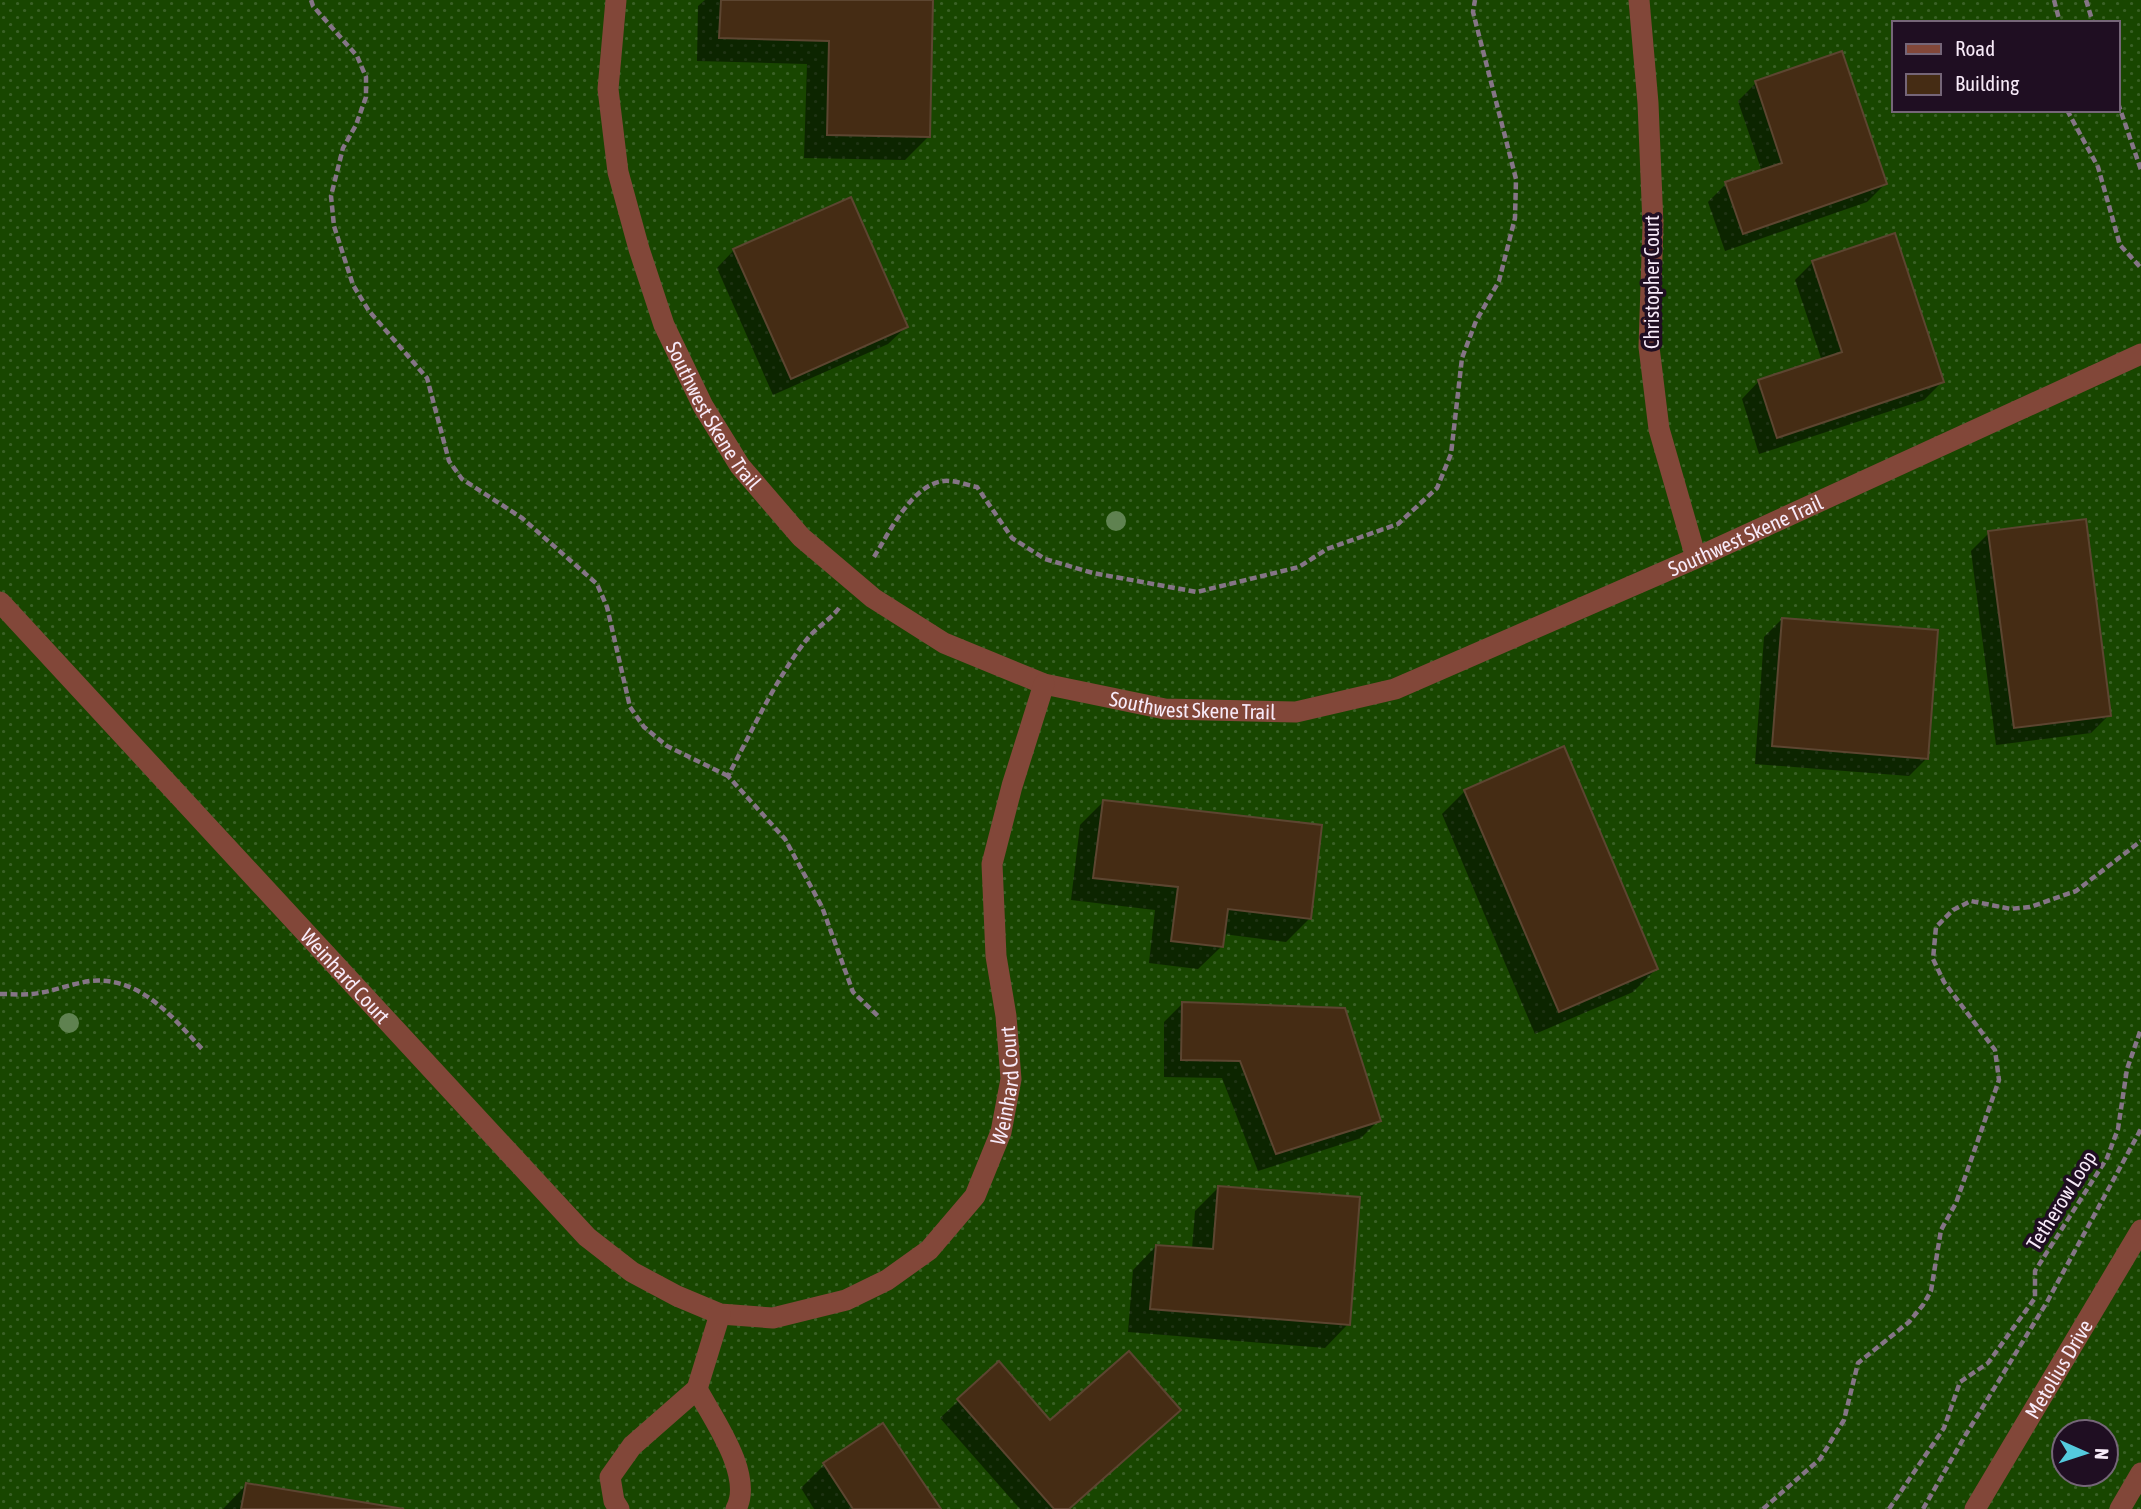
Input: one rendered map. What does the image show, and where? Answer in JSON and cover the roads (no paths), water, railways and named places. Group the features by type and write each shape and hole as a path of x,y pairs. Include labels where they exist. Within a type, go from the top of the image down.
{"street":[{"name":"Southwest Skene Trail","path":"616,0 608,89 618,172 664,325 703,406 740,466 801,537 873,598 944,643 1044,684 1165,709 1296,712 1395,690 1696,558 2141,354"},
{"name":"Christopher Court","path":"1639,0 1648,103 1653,225 1650,347 1659,429 1696,558"},
{"name":"Weinhard Court","path":"0,602 587,1237 632,1272 677,1296 720,1314 773,1318 846,1300 887,1280 929,1250 975,1196 1001,1132 1011,1079 1006,1016 996,956 992,864 1012,786 1044,684"},
{"name":"Metolius Drive","path":"1975,1509 2141,1230"},
{"path":"619,1509 614,1502 610,1476 632,1446 697,1389 720,1314"},
{"path":"697,1389 734,1457 743,1497 736,1509"},
{"path":"2120,1509 2141,1473"}]}
